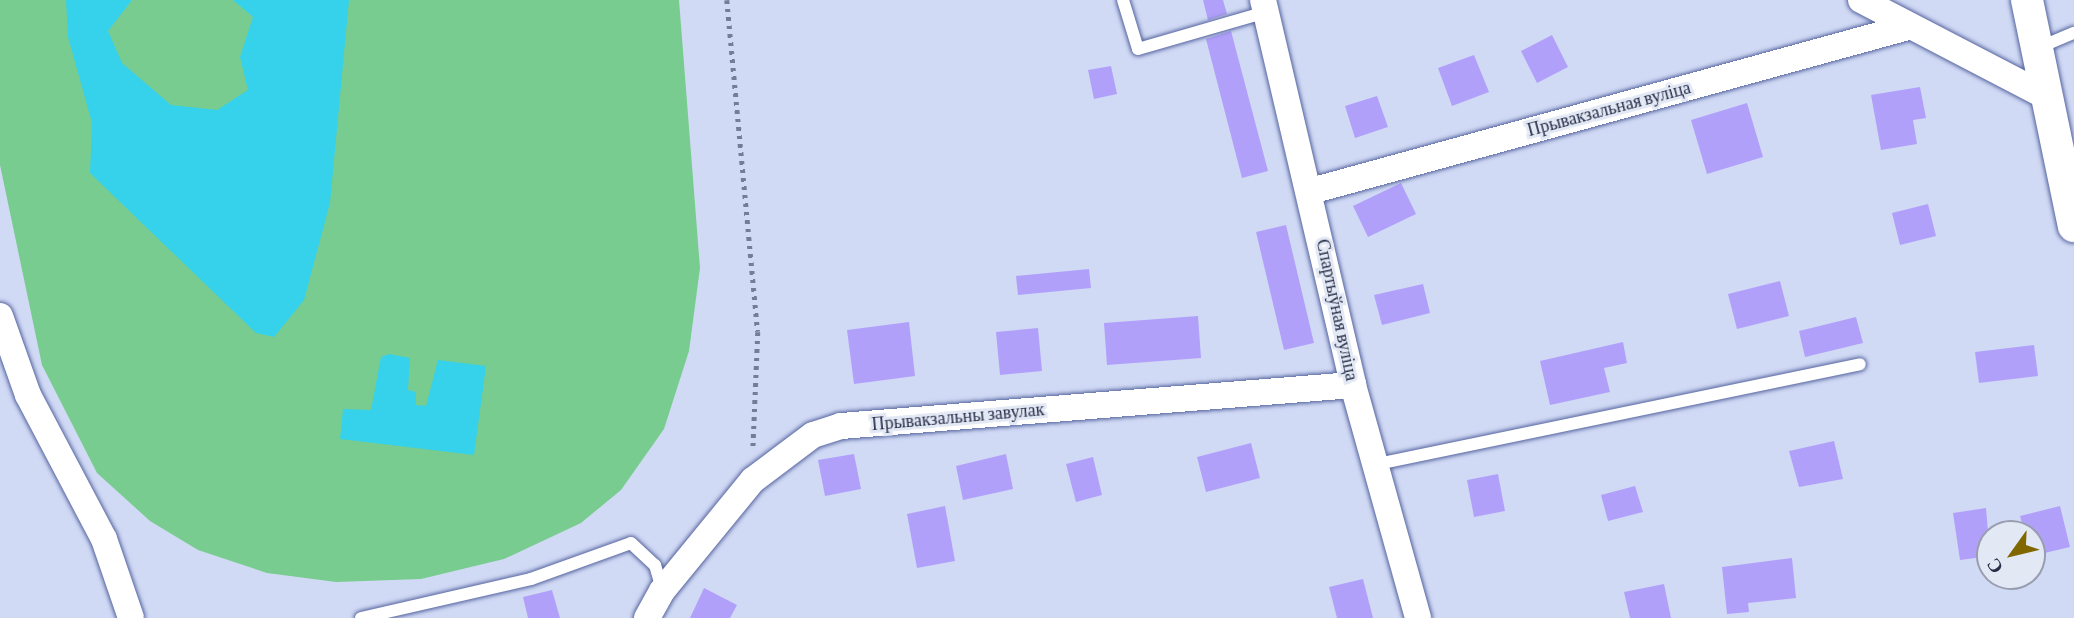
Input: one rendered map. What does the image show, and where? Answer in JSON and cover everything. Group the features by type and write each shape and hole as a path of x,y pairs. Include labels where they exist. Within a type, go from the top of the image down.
{"street":[{"path":"1861,0 1908,27 2049,98"},
{"path":"2027,0 2074,226"},
{"name":"Спартыўная вуліца","path":"1265,6 1311,191 1353,385 1378,464 1418,618"},
{"name":"Прывакзальная вуліца","path":"1311,191 1908,27"},
{"path":"0,316 28,395 104,538 131,618"},
{"name":"Прывакзальны завулак","path":"647,618 662,590 753,480 813,435 841,426 1353,385"}],"lane":[{"path":"1123,0 1138,49 1265,6"},
{"path":"2038,48 2074,33"},
{"path":"1378,464 1860,364"},
{"path":"360,618 531,579 631,543 655,565 662,590"}],"path":[{"path":"727,0 758,332 753,480"}],"green space":[{"path":"0,0 679,0 700,268 689,351 664,429 621,490 581,523 504,559 421,579 336,582 267,573 198,550 150,521 97,473 42,365 0,165"}],"water":[{"path":"66,0 132,0 108,31 122,63 171,105 217,110 248,90 240,57 253,17 233,0 349,0 330,203 304,300 274,337 256,333 90,173 92,123 68,37"},
{"path":"389,354 410,358 408,390 416,392 416,405 426,406 438,360 486,366 474,455 340,439 343,409 371,410 381,357"}],"building":[{"path":"1203,0 1223,0 1227,14 1208,20"},
{"path":"1231,31 1268,171 1242,178 1206,39"},
{"path":"1552,35 1568,67 1537,83 1521,51"},
{"path":"1474,55 1489,92 1452,106 1438,68"},
{"path":"1111,66 1117,94 1094,99 1088,70"},
{"path":"1920,87 1926,118 1913,120 1917,144 1881,150 1871,95"},
{"path":"1377,96 1388,127 1355,138 1345,106"},
{"path":"1747,103 1763,157 1707,174 1691,120"},
{"path":"1401,183 1416,214 1368,237 1353,206"},
{"path":"1928,204 1936,236 1900,245 1892,213"},
{"path":"1286,225 1314,343 1284,350 1256,232"},
{"path":"1089,269 1091,288 1018,295 1016,276"},
{"path":"1780,281 1789,316 1737,329 1728,294"},
{"path":"1423,284 1430,313 1382,325 1374,295"},
{"path":"1198,316 1201,358 1107,365 1104,323"},
{"path":"1856,317 1863,343 1805,357 1799,331"},
{"path":"909,322 915,376 854,384 847,330"},
{"path":"1038,328 1042,371 1000,375 996,332"},
{"path":"1623,342 1627,363 1604,368 1610,392 1550,405 1540,361"},
{"path":"2034,345 2038,376 1979,383 1975,352"},
{"path":"1834,441 1843,479 1799,487 1789,451"},
{"path":"1251,443 1260,478 1206,492 1197,457"},
{"path":"854,454 861,489 825,496 818,460"},
{"path":"1006,454 1013,489 963,500 956,466"},
{"path":"1093,457 1102,495 1076,502 1066,464"},
{"path":"1498,474 1505,511 1474,517 1467,480"},
{"path":"1635,486 1643,512 1608,521 1601,495"},
{"path":"945,506 955,561 917,568 907,514"},
{"path":"2060,506 2070,547 2046,553 2046,520 2021,520 2020,516"},
{"path":"1986,508 1987,520 1976,520 1976,558 1960,560 1953,513"},
{"path":"1792,558 1796,598 1748,603 1749,612 1727,614 1722,567"},
{"path":"1363,579 1373,618 1337,618 1329,587"},
{"path":"1664,584 1671,618 1630,618 1624,592"},
{"path":"704,588 737,605 730,618 690,618"},
{"path":"552,590 560,618 528,618 523,597"}]}
